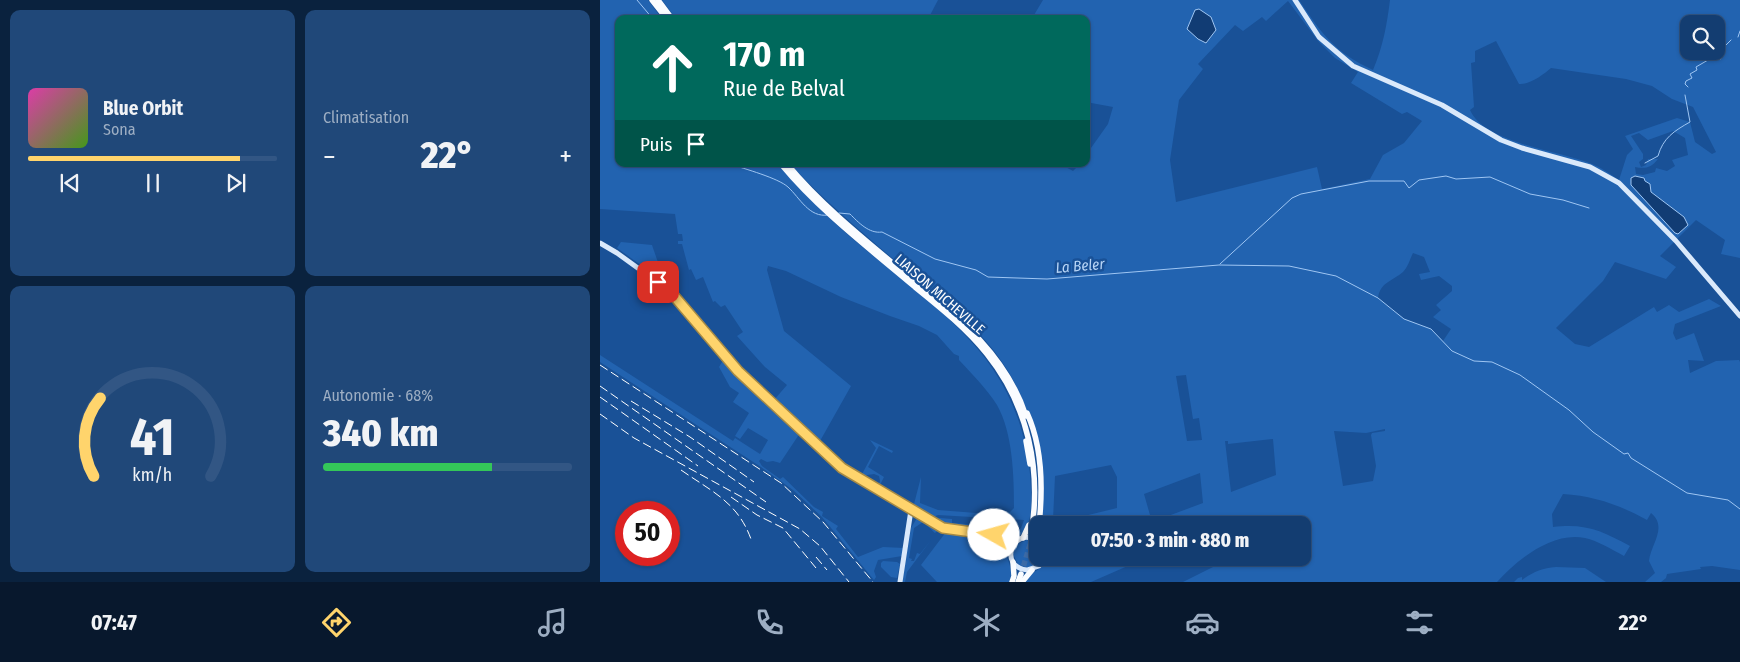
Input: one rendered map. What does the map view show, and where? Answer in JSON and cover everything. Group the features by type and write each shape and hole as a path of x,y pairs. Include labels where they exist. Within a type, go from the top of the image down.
{"highway":[{"path":"652,0 664,15"},
{"path":"658,0 669,15"},
{"name":"LIAISON MICHEVILLE","path":"784,167 833,215 971,330 1002,368 1019,404 1033,442 1037,465 1037,502 1035,516"},
{"name":"LIAISON MICHEVILLE","path":"789,167 833,215"},
{"path":"1019,404 1033,429 1040,457 1039,516"},
{"path":"1019,404 1032,482 1029,523 1020,539"},
{"path":"1013,562 1015,582"},
{"path":"1022,582 1032,570"},
{"path":"1015,582 1020,573"}],"main road":[{"path":"1295,0 1319,37 1353,66 1442,105 1501,140 1522,148 1574,162 1601,172 1619,183 1632,194 1676,241 1740,316"},
{"path":"600,243 664,287 738,371 831,459 854,476 923,518 949,530 984,533 994,535 1006,541 1029,538"},
{"path":"909,529 913,519 913,512"},
{"path":"900,582 913,512"},
{"path":"913,519 923,518"},
{"path":"984,533 998,541 1019,568 1032,570 1039,566"},
{"path":"1010,554 1012,546 1020,539"}],"shaded area":[{"path":"600,0 648,0 659,15 615,15 615,167 781,167 833,221 942,313 968,338 990,365 1009,396 1022,432 1030,474 1031,496 1031,512 1024,533 1008,540 988,531 952,526 934,520 940,518 952,519 952,523 991,526 1009,535 1021,528 1024,520 938,515 931,518 892,494 914,504 921,477 920,503 938,510 1007,515 1014,508 1012,455 1002,416 993,399 959,360 959,356 954,354 937,335 919,326 841,297 786,271 768,266 767,270 784,331 851,386 820,441 821,445 776,404 774,400 787,385 765,367 737,336 743,332 725,305 721,307 715,301 713,302 703,277 696,280 691,269 689,270 682,244 678,244 678,241 683,241 682,234 678,234 675,214 600,209"},
{"path":"662,0 938,0 930,15 673,15"},
{"path":"1043,0 1299,0 1330,41 1348,56 1373,70 1384,35 1390,0 1740,0 1740,258 1721,254 1725,240 1696,220 1660,256 1676,267 1666,279 1615,262 1603,281 1556,328 1575,344 1589,347 1654,307 1657,312 1669,305 1679,312 1709,299 1721,306 1675,324 1673,333 1676,340 1694,333 1704,361 1688,360 1690,373 1716,361 1739,360 1740,362 1740,570 1712,566 1700,567 1701,569 1667,574 1666,578 1661,582 1645,582 1655,573 1649,561 1658,530 1656,518 1651,513 1647,520 1606,502 1563,494 1552,514 1553,527 1575,526 1602,532 1630,546 1624,556 1595,541 1573,537 1560,539 1536,549 1497,582 1183,582 1215,566 1311,566 1311,516 1168,516 1203,503 1200,473 1144,494 1150,516 1084,516 1117,508 1117,477 1111,465 1055,476 1053,516 1040,516 1040,474 1032,426 1024,403 1000,359 966,320 846,218 793,167 1066,167 1073,171 1077,167 1090,167 1090,149 1108,124 1113,107 1090,103 1090,15 1034,15","holes":["1288,1 1319,42 1335,58 1358,72 1351,83 1402,114 1407,112 1422,121 1404,143 1383,155 1370,179 1322,189 1317,167 1176,202 1170,160 1179,100 1203,69 1198,64 1235,25 1243,31 1262,17 1266,21","1496,41 1519,84 1531,81 1551,68 1626,79 1652,86 1672,99 1693,107 1716,152 1712,154 1695,142 1690,122 1677,118 1625,136 1633,149 1627,155 1619,180 1592,164 1525,144 1491,131 1478,121 1470,110 1474,107 1471,63 1475,62 1475,51","1673,131 1685,138 1688,155 1672,160 1675,166 1667,171 1656,168 1655,172 1643,175 1636,174 1635,167 1642,168 1648,167 1658,159 1648,159 1646,165 1641,167 1639,162 1643,159 1643,154 1631,136 1639,133 1648,140","1413,253 1424,257 1430,272 1419,274 1421,280 1439,276 1452,286 1452,291 1436,305 1441,310 1433,317 1451,329 1443,341 1431,329 1404,319 1378,298 1381,288 1403,272","1186,375 1193,419 1199,418 1202,440 1187,441 1176,376","1385,429 1385,431 1372,433 1371,435 1376,466 1373,481 1343,486 1334,431 1366,433","1273,439 1276,475 1231,492 1225,441 1228,441 1228,444"]},
{"path":"1199,9 1211,17 1216,30 1206,43 1198,39 1187,29 1195,10"},
{"path":"1635,176 1644,178 1650,184 1651,192 1684,217 1688,225 1678,234 1631,185 1631,178"},
{"path":"621,242 652,245 663,277 656,276 617,248"},
{"path":"600,355 733,441 735,438 760,454 768,440 748,428 740,439 735,436 749,413 733,402 739,393 730,387 719,367 722,362 726,361 800,433 780,463 767,462 761,459 759,461 762,466 780,479 783,477 814,507 823,512 822,516 838,526 836,529 858,557 883,547 904,548 902,556 878,560 874,571 876,577 874,580 822,517 793,490 600,362"},
{"path":"870,440 893,451 892,453 879,446 868,467 884,477 880,485 889,490 888,492 878,486 879,476 874,474 861,476 876,448"},
{"path":"917,518 928,523 937,531 935,533 923,522 914,528 909,558 912,559 911,561 914,561 917,553 920,554 931,540 907,572 905,582 902,582 911,528"},
{"path":"946,532 983,537 998,544 1004,551 1009,563 1010,582 937,582 921,565"},
{"path":"1029,541 1029,566 1033,566 1024,567 1018,564 1013,554 1017,544"},
{"path":"883,561 900,564 897,578 891,577 881,567"},
{"path":"1042,566 1128,566 1091,582 1023,582"},
{"path":"1546,568 1585,568 1606,582 1514,582 1518,578 1522,577 1522,580"}],"waterway":[{"name":"La Beler","path":"637,0 650,15"},
{"path":"1738,37 1740,31"},
{"path":"1688,87 1685,84 1686,81 1692,78 1690,74 1697,70 1696,67 1708,60 1721,59 1721,50 1731,40"},
{"path":"1645,163 1658,156 1666,140 1690,122 1685,95"},
{"name":"La Beler","path":"739,167 777,180 788,187 810,210 821,215 828,215"},
{"path":"1220,264 1292,198 1301,194 1369,181 1404,181 1409,188 1419,180 1446,176 1456,179 1490,177 1530,194 1563,200 1589,208"},
{"name":"La Beler","path":"839,213 850,214 868,229 882,232 935,259 976,270 988,277 1047,279 1219,265 1289,266 1336,276 1378,298 1404,319 1431,329 1452,351 1474,361 1492,362 1520,375 1569,410 1593,432 1624,454 1628,453 1631,458 1687,493 1728,500 1740,509"}],"tunnel":[{"path":"1021,574 1029,548"}],"railway":[{"path":"600,365 781,483 823,522 873,582"},
{"path":"600,386 766,502"},
{"path":"600,397 698,466"},
{"path":"631,401 690,437 754,482"},
{"path":"600,414 634,438 800,529 820,546 849,582"},
{"path":"681,470 733,508 747,529 752,542"},
{"path":"731,497 757,515 783,528 816,568"},
{"path":"816,557 827,570"}],"route":[{"path":"658,282 675,297 738,371 842,468 943,528 994,535"}]}
